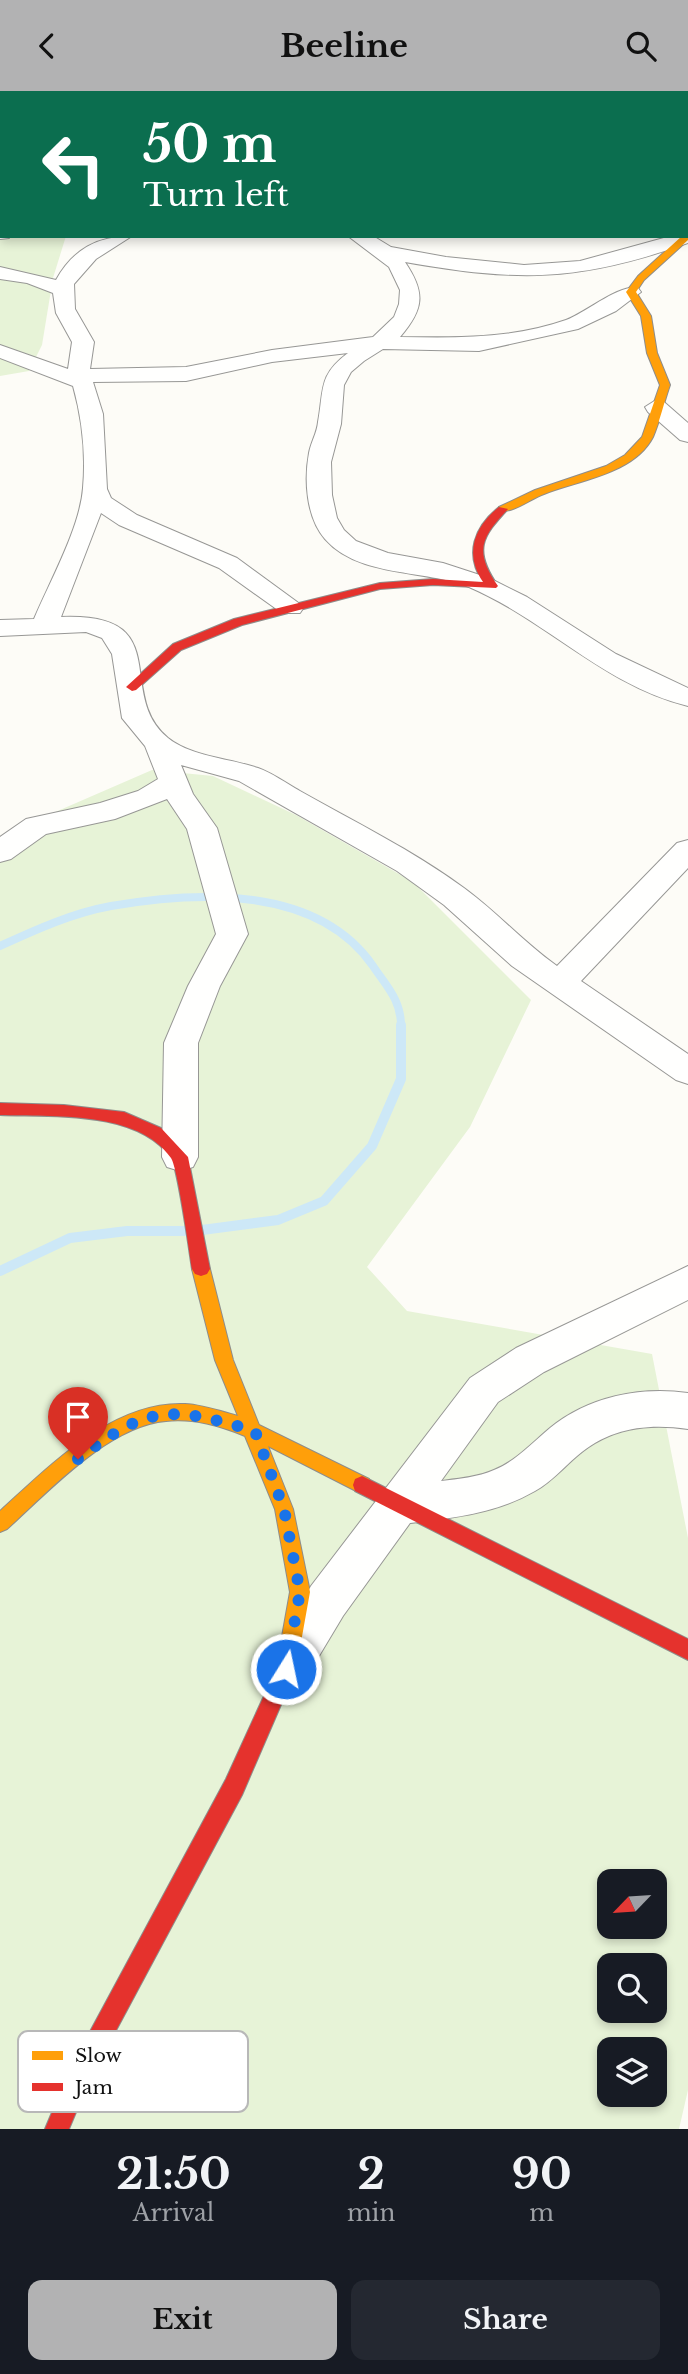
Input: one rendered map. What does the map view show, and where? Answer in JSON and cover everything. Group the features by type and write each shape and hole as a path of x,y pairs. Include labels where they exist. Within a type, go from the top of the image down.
{"street":[{"path":"45,624 85,525 94,489 92,414 78,367 83,342 64,308 62,289 72,271 90,251 119,238"},
{"path":"361,238 389,253 472,267 542,271 576,268 646,243 675,238"},
{"path":"0,351 81,379 186,374 272,356 376,342 479,345 527,337 571,325 609,307 631,292 635,283 677,250 686,238"},
{"path":"389,253 411,289 406,313 393,332 376,342 340,372 331,387 330,422 320,454 320,488 325,519 338,540 356,552 441,568 492,586 605,659 685,699"},
{"path":"0,273 31,278 62,289"},
{"path":"492,586 481,573 475,549 487,522 514,503 615,465 641,448 652,432 656,407 665,385 652,352 650,323 645,307 631,292"},
{"path":"656,407 688,435"},
{"path":"94,489 101,502 128,520 228,563 291,607"},
{"path":"132,687 153,664 185,642 214,630 291,607 375,586 418,580 453,580 492,586"},
{"path":"0,628 89,624 112,633 125,654 136,718 158,744 179,796 202,828 232,934 204,986 181,1043 180,1157 206,1297 224,1360 255,1431 284,1509 300,1592 286,1669"},
{"path":"158,744 181,755 249,775 343,825 455,897 523,958 688,1071"},
{"path":"0,852 37,825 106,812 148,798 173,782"},
{"path":"560,983 688,850"},
{"path":"0,1109 64,1111 124,1118 155,1132 180,1157"},
{"path":"103,2031 234,1787 286,1669 327,1601 484,1390 530,1360 688,1282"},
{"path":"398,1505 476,1496 522,1477 570,1436 612,1415 662,1406 688,1411"},
{"path":"0,1523 118,1429 166,1412 206,1416 255,1431 688,1650"},
{"path":"57,2129 64,2112"}],"green space":[{"path":"0,238 65,238 53,278 42,345 29,371 0,376"},
{"path":"152,770 213,776 296,815 413,882 531,1000 470,1127 367,1267 407,1311 652,1354 688,1538 688,2090 679,2129 0,2129 0,836"}],"waterway":[{"path":"0,946 40,928 111,906 180,898 253,900 288,907 320,920 349,940 373,966 392,994 399,1009 401,1026"},
{"path":"202,1230 278,1220 324,1201 372,1146 401,1079 401,1026"},
{"path":"0,1271 70,1238 127,1231 185,1231"}],"traffic: slow":[{"path":"503,509 539,492 610,468 629,457 647,438 665,385 652,353 646,316 631,292 641,278 685,238"},
{"path":"201,1269 224,1360 284,1509 300,1592 286,1670"},
{"path":"0,1523 55,1473 96,1442 140,1419 163,1413 185,1412 237,1424 292,1448 362,1485"}],"traffic: jam":[{"path":"132,687 177,647 238,622 380,586 433,582 492,586 480,566 478,545 486,526 503,509"},
{"path":"0,1109 64,1111 124,1118 155,1132 180,1157 201,1269"},
{"path":"362,1485 688,1650"},
{"path":"103,2031 234,1787 286,1670"},
{"path":"57,2129 64,2112"}],"route":[{"path":"78,1459 118,1429 166,1412 206,1416 255,1431 284,1509 300,1592 286,1669"}]}
